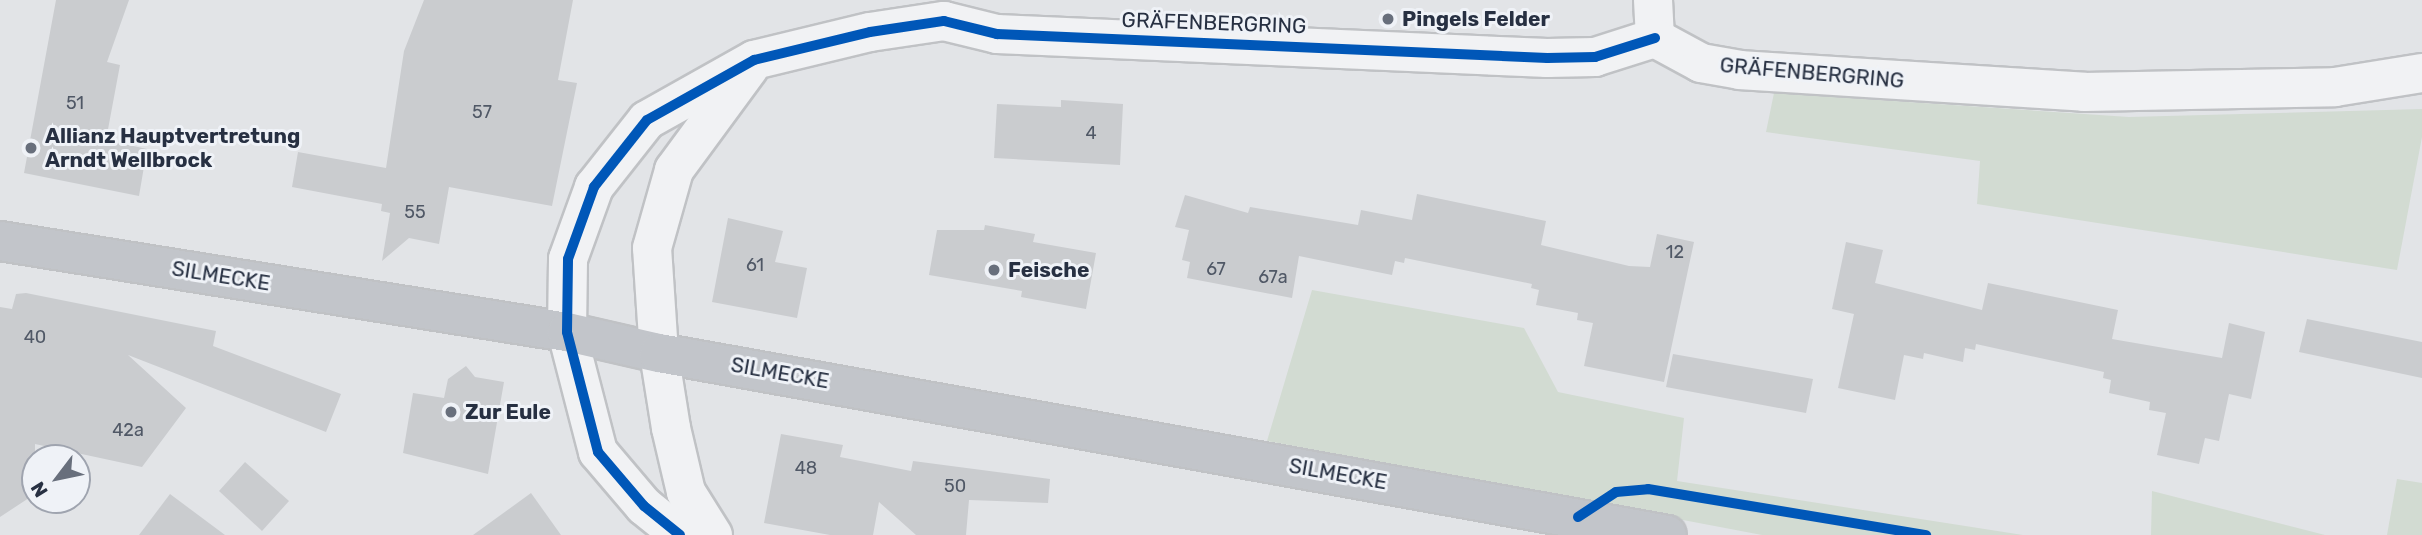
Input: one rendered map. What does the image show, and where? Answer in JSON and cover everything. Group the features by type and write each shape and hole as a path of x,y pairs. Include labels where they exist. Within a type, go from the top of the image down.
{"main road":[{"name":"SILMECKE","path":"0,241 567,332 659,353 1566,524 1667,535"}],"street":[{"path":"1653,0 1655,38"},
{"name":"GRÄFENBERGRING","path":"680,535 644,506 598,452 567,332 568,258 594,187 647,120 754,60 870,32 944,21 997,34 1547,58 1595,57 1655,38 1701,64 1739,70 2084,92 2335,87 2422,73"},
{"path":"713,535 686,492 659,353 652,248 674,170 754,60"}],"shaded area":[{"path":"1774,93 2129,117 2422,109 2422,137 2397,270 1977,204 1980,161 1766,132"},
{"path":"1312,290 1524,328 1558,392 1684,418 1677,481 2023,535 1762,535 1267,441"},
{"path":"2397,479 2422,483 2422,535 2387,535"},
{"path":"2152,491 2325,535 2151,535"}],"building":[{"path":"56,0 129,0 107,62 120,65 106,140 147,149 139,196 24,173"},
{"path":"424,0 573,0 558,80 577,83 552,206 449,187 439,244 409,238 382,261 390,213 381,211 382,204 292,187 298,152 386,168 404,51"},
{"path":"1061,100 1123,104 1120,165 994,158 997,104 1061,107"},
{"path":"1417,194 1546,221 1541,245 1629,266 1650,267 1657,234 1694,242 1664,382 1584,366 1593,323 1577,320 1578,313 1536,305 1539,290 1531,288 1532,284 1405,258 1404,263 1395,261 1392,275 1299,256 1292,298 1187,278 1190,262 1182,260 1189,230 1175,227 1185,195 1248,213 1250,207 1358,225 1361,210 1412,220"},
{"path":"728,218 783,231 775,262 807,268 797,318 712,302"},
{"path":"985,225 1035,234 1033,242 1096,253 1086,309 1021,297 1022,291 929,275 937,230 984,230"},
{"path":"1846,242 1883,250 1875,283 1982,310 1988,283 2118,310 2112,339 2222,358 2229,323 2265,332 2251,399 2229,394 2219,441 2205,438 2199,464 2157,455 2166,413 2149,410 2150,402 2109,393 2111,380 2103,378 2104,372 1976,344 1975,350 1965,348 1963,362 1924,353 1923,359 1904,355 1895,400 1838,388 1854,314 1832,309"},
{"path":"26,293 216,331 213,346 341,394 326,432 128,355 186,408 142,467 91,456 91,444 21,444 21,503 0,517 0,307 12,309 16,294"},
{"path":"2307,319 2422,342 2422,378 2299,352"},
{"path":"1673,354 1813,379 1806,413 1666,387"},
{"path":"466,366 475,377 504,382 488,474 403,453 413,393 444,398 448,379"},
{"path":"781,434 843,445 840,457 911,471 913,461 1050,479 1048,503 969,500 966,535 916,535 879,502 873,535 830,535 764,523"},
{"path":"245,462 289,501 262,531 219,491"},
{"path":"531,493 561,535 473,535"},
{"path":"170,494 225,535 139,535"}],"cycle path":[{"path":"680,535 644,506 598,452 567,332 568,259 594,187 647,120 754,60 870,32 944,21 997,34 1547,58 1595,57 1655,38"},
{"path":"1578,517 1616,492 1648,489 1926,535"}],"place":[{"name":"Pingels Felder","path":"1388,19"},
{"name":"Allianz Hauptvertretung Arndt Wellbrock","path":"31,148"},
{"name":"Feische","path":"994,270"},
{"name":"Zur Eule","path":"451,412"}]}
